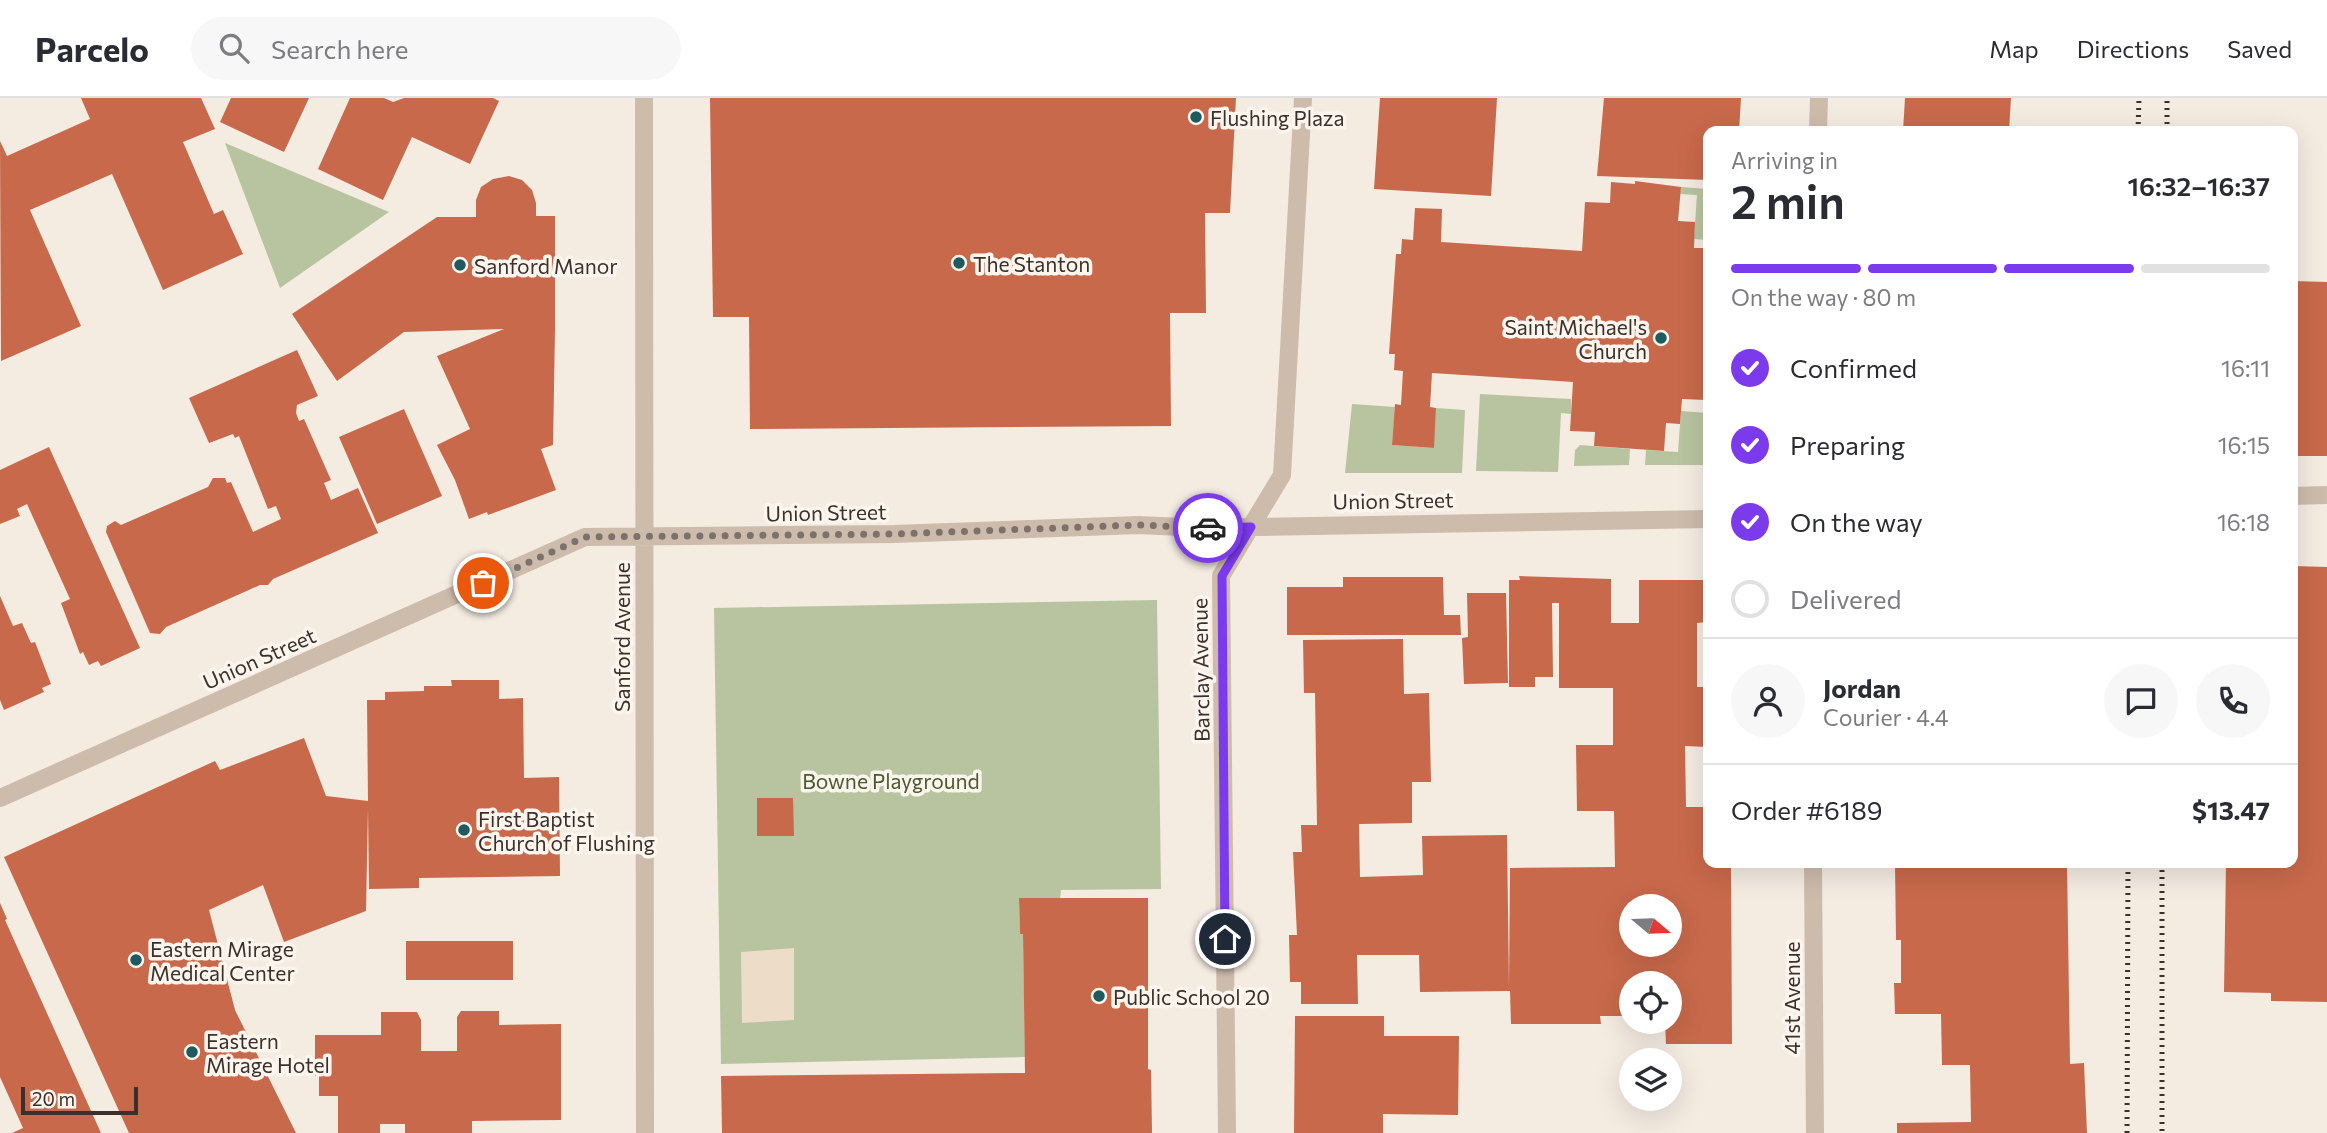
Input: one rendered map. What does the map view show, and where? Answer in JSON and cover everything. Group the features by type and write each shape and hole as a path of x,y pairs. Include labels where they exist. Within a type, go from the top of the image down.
{"street":[{"name":"Sanford Avenue","path":"643,98 645,1133"},
{"name":"Barclay Avenue","path":"1227,1133 1222,576 1282,475 1303,98"},
{"path":"1818,126 1819,98"},
{"path":"2298,496 2327,495"},
{"name":"Union Street","path":"0,798 585,537 985,532 1139,525 1251,527 1703,519"},
{"name":"41st Avenue","path":"1813,868 1815,1133"}],"green space":[{"path":"225,143 389,212 280,288"},
{"path":"1681,187 1703,189 1703,240 1694,239 1697,195 1680,194"},
{"path":"1480,394 1571,399 1571,414 1561,413 1558,472 1476,471"},
{"path":"1352,404 1395,407 1392,445 1433,448 1436,408 1465,410 1462,473 1345,473"},
{"path":"1681,411 1703,413 1703,465 1645,465 1646,450 1678,452"},
{"path":"1580,445 1630,449 1629,465 1574,466 1575,450"},
{"name":"Bowne Playground","path":"1157,600 1161,889 1061,890 1060,899 1019,898 1020,934 1023,934 1025,1057 721,1064 714,608"}],"shaded area":[{"path":"794,948 794,1020 742,1023 741,952"}],"building":[{"path":"81,98 201,98 215,129 183,142 214,214 223,210 243,254 163,290 112,174 30,210 81,326 1,361 0,141 7,156 90,119"},
{"path":"231,98 309,98 284,152 220,122"},
{"path":"350,98 384,98 393,102 404,98 493,98 499,101 470,164 412,137 383,200 318,169"},
{"name":"The Stanton","path":"710,98 1236,98 1230,213 1205,213 1206,313 1170,313 1171,426 750,429 749,317 713,317"},
{"path":"1380,98 1497,98 1491,196 1374,189"},
{"path":"1604,98 1741,98 1739,126 1703,126 1703,180 1597,176"},
{"path":"1905,98 2011,98 2009,126 1903,126"},
{"name":"Sanford Manor","path":"509,176 522,180 532,190 536,216 555,216 553,445 541,449 556,490 488,515 487,512 469,519 455,480 437,445 470,429 437,356 504,329 404,332 337,381 292,314 437,217 476,217 476,200 481,187 493,179"},
{"path":"1635,181 1681,187 1678,221 1695,222 1694,248 1703,248 1703,400 1682,399 1680,424 1666,423 1664,451 1594,446 1595,432 1570,431 1573,382 1432,373 1430,407 1436,408 1434,448 1392,445 1395,404 1401,405 1403,371 1394,370 1395,354 1389,354 1396,254 1401,254 1402,239 1413,240 1415,208 1442,209 1441,242 1582,251 1585,202 1610,203 1611,182 1635,184"},
{"path":"2298,281 2327,282 2327,456 2298,456"},
{"path":"297,350 318,396 297,405 296,413 299,421 304,419 331,480 324,483 331,500 358,488 378,533 273,579 268,585 260,585 166,627 160,634 150,633 106,532 107,526 115,521 121,525 208,487 213,478 225,478 227,483 231,482 253,532 281,519 276,506 268,509 239,436 235,438 233,434 209,443 189,398"},
{"path":"404,409 442,496 377,524 339,437"},
{"path":"49,447 140,648 101,666 98,661 89,665 83,652 80,654 61,603 70,599 27,504 17,509 20,516 0,524 0,470"},
{"path":"2298,566 2327,567 2327,1002 2271,1001 2271,993 2224,992 2226,868 2298,868"},
{"path":"1519,576 1611,579 1611,623 1639,623 1639,580 1703,580 1703,622 1697,623 1697,687 1703,687 1703,747 1685,746 1686,807 1703,807 1703,868 1731,868 1732,1044 1666,1044 1666,1034 1682,1034 1682,971 1619,971 1619,1016 1600,1016 1601,1024 1511,1024 1510,991 1420,992 1419,955 1357,955 1358,1004 1301,1004 1301,982 1290,982 1289,935 1297,935 1293,852 1302,852 1301,825 1317,825 1315,693 1304,693 1303,640 1403,639 1404,694 1429,693 1431,782 1412,782 1412,823 1359,824 1360,877 1423,875 1422,836 1507,835 1509,987 1510,868 1615,867 1614,811 1577,811 1576,745 1613,745 1613,688 1559,688 1559,603 1552,603 1553,677 1535,677 1535,687 1509,687 1509,580 1520,580"},
{"path":"1343,577 1443,577 1444,615 1460,615 1461,635 1287,635 1287,587 1343,587"},
{"path":"1467,593 1506,593 1508,683 1464,684 1462,638 1468,637"},
{"path":"0,596 13,626 22,623 31,643 35,642 51,684 42,688 44,692 4,710 0,700"},
{"path":"451,680 499,680 499,699 523,698 524,778 559,777 560,876 419,878 419,888 369,889 368,808 366,911 284,942 263,885 209,910 235,1010 296,1133 129,1133 4,857 215,761 220,770 304,738 326,796 368,801 367,700 385,700 385,692 424,691 424,686 452,686"},
{"path":"757,798 793,798 794,836 757,836"},
{"path":"1895,868 2067,868 2070,1064 2084,1063 2087,1133 1897,1133 1897,1123 1971,1122 1970,1065 1942,1065 1941,1014 1895,1014 1894,983 1901,983 1901,940 1896,940"},
{"name":"Public School 20","path":"1019,898 1148,898 1148,1069 1151,1070 1152,1133 722,1133 721,1076 1025,1073 1023,934 1020,934"},
{"path":"0,903 7,919 5,920 101,1133 12,1133 23,1128 0,1077"},
{"path":"406,941 513,941 513,980 406,980"},
{"path":"461,1011 499,1011 499,1025 561,1024 561,1120 472,1121 472,1133 405,1133 405,1124 380,1124 380,1133 338,1133 338,1096 319,1096 319,1076 315,1076 315,1035 381,1035 381,1012 417,1012 421,1020 421,1051 457,1051 457,1017"},
{"path":"1295,1016 1384,1016 1384,1036 1459,1036 1458,1115 1383,1114 1383,1133 1294,1133"}],"railway":[{"path":"2138,126 2139,98"},
{"path":"2167,98 2167,126"},
{"path":"2127,1133 2128,868"},
{"path":"2162,868 2162,1133"}],"way so far":[{"path":"483,583 585,537 894,534 1139,525 1208,528"}],"place":[{"name":"Flushing Plaza","path":"1196,117"},
{"name":"The Stanton","path":"959,263"},
{"name":"Sanford Manor","path":"460,265"},
{"name":"Saint Michael's Church","path":"1661,338"},
{"name":"First Baptist Church of Flushing","path":"464,830"},
{"name":"Eastern Mirage Medical Center","path":"136,960"},
{"name":"Public School 20","path":"1099,996"},
{"name":"Eastern Mirage Hotel","path":"192,1052"}],"route":[{"path":"1208,528 1251,527 1222,576 1225,939"}]}
